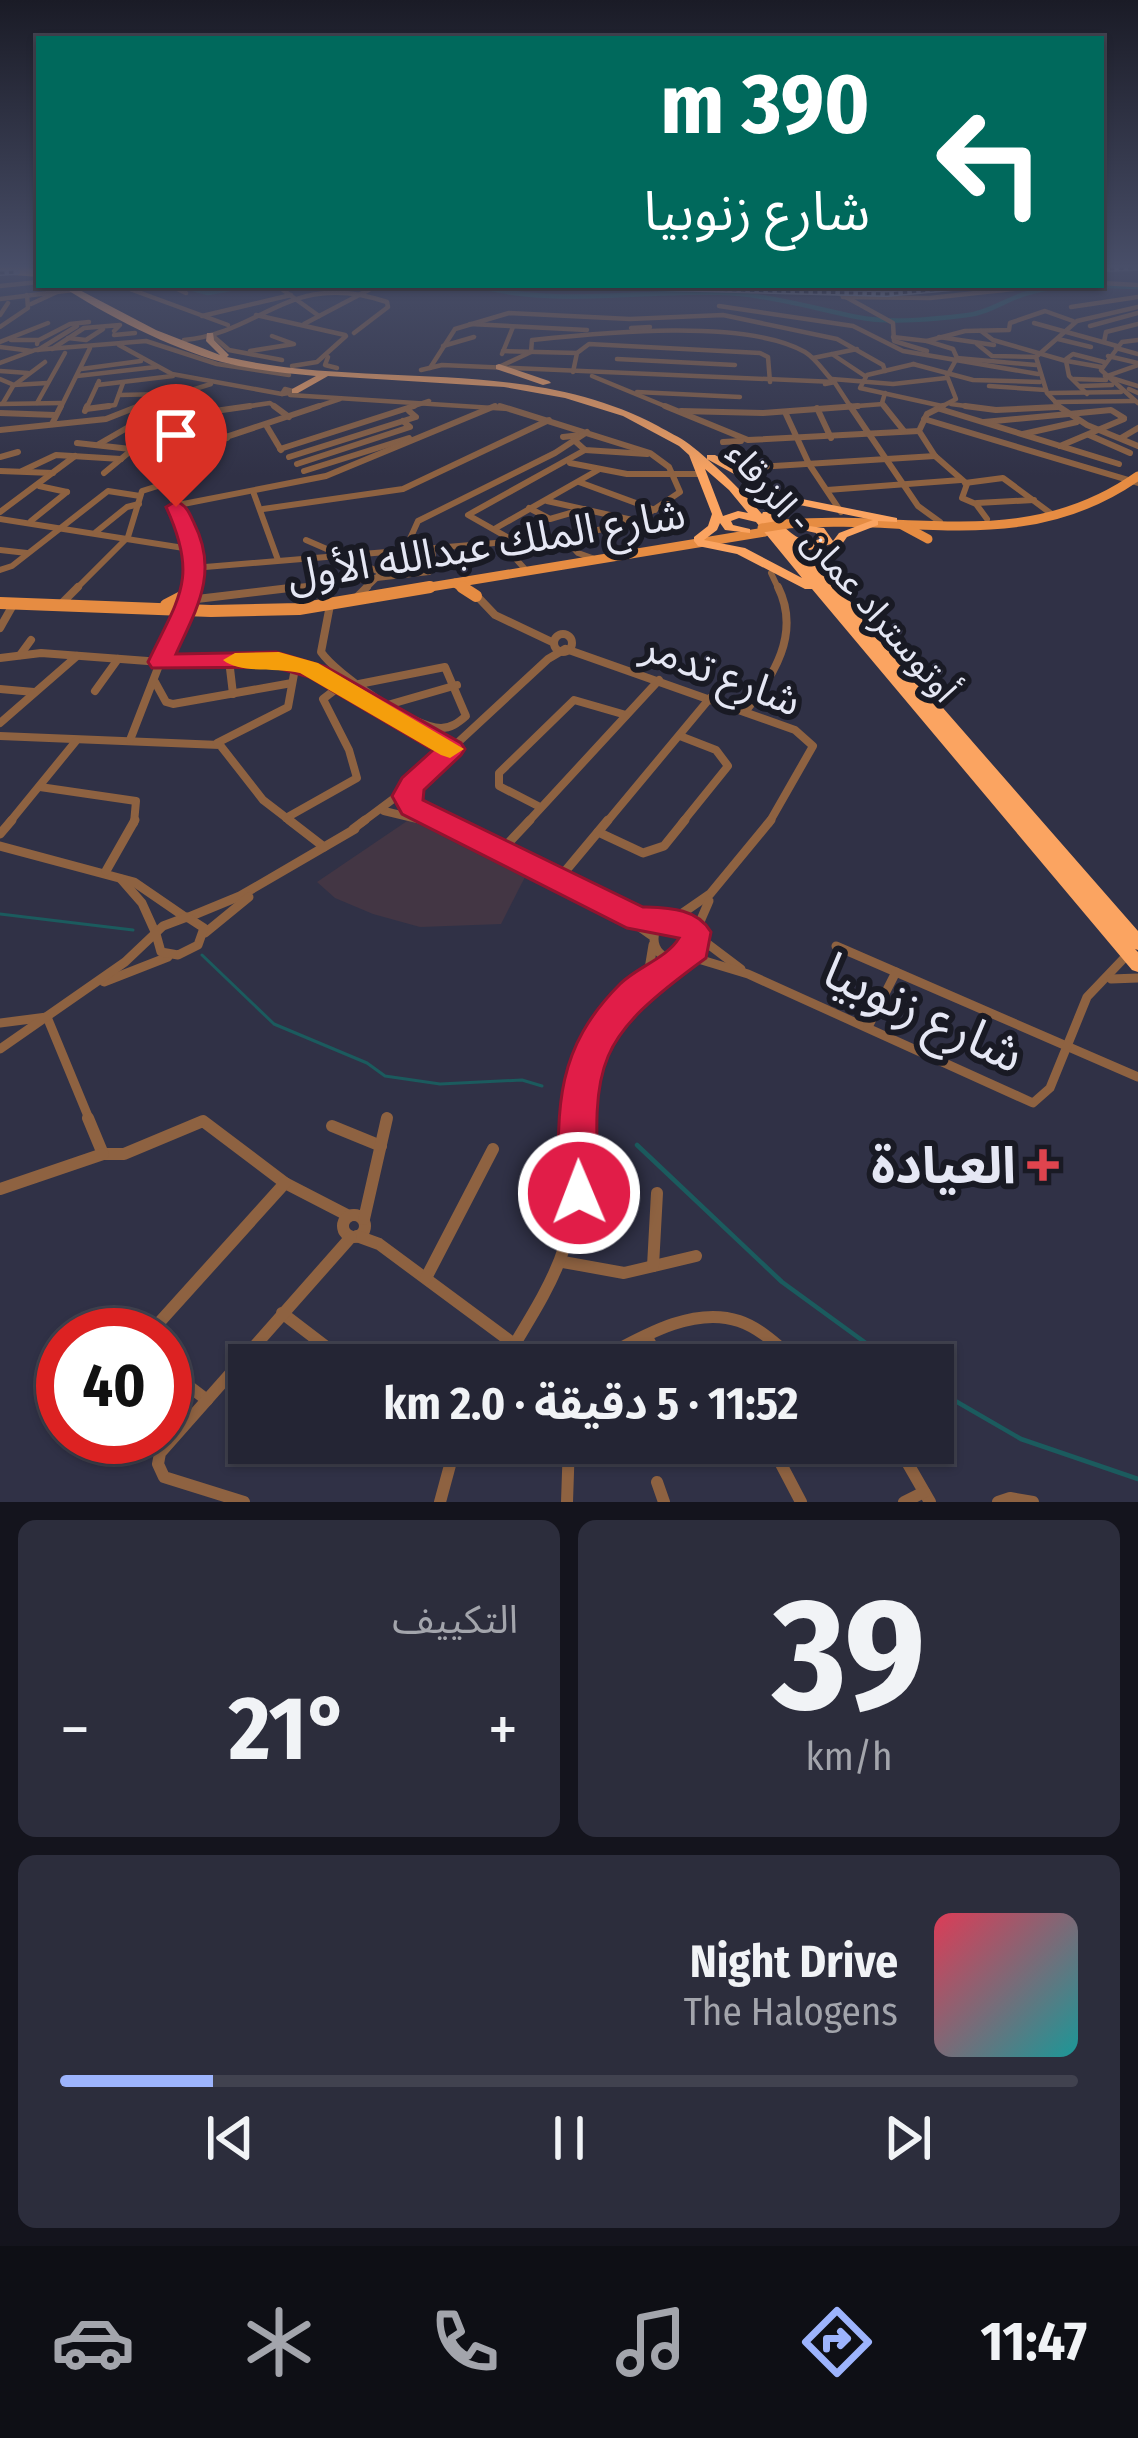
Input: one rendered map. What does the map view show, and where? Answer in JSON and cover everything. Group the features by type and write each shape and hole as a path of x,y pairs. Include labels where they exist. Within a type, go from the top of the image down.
{"highway":[{"name":"أوتوستراد عمان - الزرقاء","path":"165,336 222,360 268,370 289,368"},
{"name":"أوتوستراد عمان - الزرقاء","path":"175,336 222,360 289,368 429,372 564,395 653,422 711,457 758,527"},
{"path":"212,336 210,341 222,360"},
{"path":"289,368 306,378 292,391"},
{"path":"507,368 564,395"},
{"path":"292,391 341,370"},
{"name":"أوتوستراد عمان - الزرقاء","path":"429,372 564,395 617,415 688,449 724,478 758,527 789,530 826,589 1135,954"},
{"path":"688,449 718,514 700,541 741,551 826,589"},
{"path":"711,457 764,490 894,522"},
{"path":"796,506 806,513 789,530 768,551 750,551 742,542 775,507 796,506"},
{"path":"826,589 826,556 843,536 874,523"},
{"name":"أوتوستراد عمان - الزرقاء","path":"826,589 937,702 1135,954"}],"main road":[{"path":"789,530 894,522 1022,525 1061,519 1107,501 1136,480"},
{"path":"922,523 1003,523 1054,516 1107,501"},
{"path":"789,530 894,522 928,539"},
{"name":"شارع الملك عبدالله الأول","path":"0,601 164,606 189,602 214,607 330,603 640,552 758,527"},
{"name":"شارع الملك عبدالله الأول","path":"0,601 189,602 253,611 466,580 578,556 640,552"},
{"path":"479,597 482,585 491,577"},
{"path":"466,580 479,597"}],"street":[{"path":"1,343 46,336"},
{"path":"0,371 14,358 63,336"},
{"path":"51,350 68,338 91,336"},
{"path":"135,336 135,342"},
{"path":"184,340 200,336"},
{"path":"213,336 218,344 289,368 317,362 348,336"},
{"path":"242,352 294,344 272,336"},
{"path":"318,366 348,336"},
{"path":"341,370 324,362 348,336"},
{"path":"448,336 429,372 507,368 893,384 915,378 1039,378"},
{"path":"507,368 503,351 509,336"},
{"path":"531,352 532,340 569,336"},
{"path":"711,336 780,343 813,358 918,506 922,523"},
{"path":"819,336 915,378"},
{"path":"873,336 903,351 957,360 1038,357"},
{"path":"927,340 944,336"},
{"path":"988,336 1038,357"},
{"path":"1060,336 1038,357 1039,378 1055,405 1077,422 1120,439 1136,438"},
{"path":"1080,336 1136,352"},
{"path":"1104,342 1105,336"},
{"path":"442,346 474,337"},
{"path":"891,337 904,346 1039,378"},
{"path":"891,337 927,340 953,349 957,360 948,378"},
{"path":"939,337 1066,361 1121,384"},
{"path":"1058,339 1091,347"},
{"path":"35,350 39,340"},
{"path":"1116,347 1138,340"},
{"path":"1,343 51,350 152,341 222,360 208,383 114,417 2,427"},
{"path":"977,342 992,356 1038,357"},
{"path":"118,344 178,376 232,388 497,405 551,420 582,436 650,453 674,473 680,492 637,521 562,537 195,568"},
{"path":"577,372 577,353 583,344 766,356 770,382"},
{"path":"1049,345 1084,354"},
{"path":"611,384 619,346"},
{"path":"1116,347 1121,384"},
{"path":"52,424 90,348"},
{"path":"813,358 857,349"},
{"path":"503,351 577,353"},
{"path":"507,368 531,352"},
{"path":"733,352 743,413"},
{"path":"2,427 33,404 65,353"},
{"path":"105,366 108,353"},
{"path":"832,354 862,380"},
{"path":"14,358 59,363"},
{"path":"617,359 735,364"},
{"path":"79,372 143,360"},
{"path":"1066,361 1072,379 1087,394"},
{"path":"1,404 12,387 45,362"},
{"path":"862,380 914,364 985,386 1087,394 1121,384"},
{"path":"1090,412 1084,406 1121,384 1138,364"},
{"path":"944,406 996,410 1055,405 1121,384 1138,364"},
{"path":"54,373 101,374 158,367"},
{"path":"973,370 973,380"},
{"path":"0,371 30,374"},
{"path":"0,371 12,387"},
{"path":"577,372 748,440"},
{"path":"80,422 101,374"},
{"path":"292,391 312,374"},
{"path":"98,385 178,376"},
{"path":"948,378 957,398 924,418 920,431 935,455 964,482"},
{"path":"190,388 192,379"},
{"path":"1072,379 1121,384"},
{"path":"862,380 861,388 922,395 980,422 1119,464"},
{"path":"86,409 113,406 124,382"},
{"path":"785,382 788,397"},
{"path":"0,391 48,383"},
{"path":"1079,386 1121,384"},
{"path":"985,386 996,410"},
{"path":"190,388 232,388"},
{"path":"630,392 740,397"},
{"path":"885,393 883,404 905,432"},
{"path":"119,395 168,394"},
{"path":"77,443 160,454 185,451 342,398"},
{"path":"280,449 430,400"},
{"path":"676,411 785,412 843,402 883,404"},
{"path":"1,404 62,403"},
{"path":"98,445 153,416 266,403 279,405 289,418"},
{"path":"177,505 313,480 385,455 497,405"},
{"path":"817,408 831,438"},
{"path":"289,457 417,416 408,410"},
{"path":"980,422 1111,410 1124,418 1061,447 1054,458"},
{"path":"207,412 227,438"},
{"path":"785,412 836,509"},
{"path":"0,413 55,415"},
{"path":"924,418 1136,480"},
{"path":"263,509 403,489 551,420"},
{"path":"297,464 410,428 403,422"},
{"path":"1021,435 1077,422"},
{"path":"266,425 280,449 313,480"},
{"path":"119,430 167,428 185,451"},
{"path":"402,431 413,440"},
{"path":"723,442 920,431"},
{"path":"996,440 1008,431"},
{"path":"1088,434 1130,453"},
{"path":"563,437 582,436"},
{"path":"582,436 585,450"},
{"path":"358,596 405,550 418,521 582,436"},
{"path":"1120,439 1136,438"},
{"path":"1106,474 1130,453 1136,438"},
{"path":"304,471 413,440"},
{"path":"104,473 133,449"},
{"path":"374,449 385,455"},
{"path":"524,568 514,558 533,553 467,517 585,450 650,453"},
{"path":"0,457 18,452"},
{"path":"757,467 935,455"},
{"path":"0,516 75,456"},
{"path":"22,471 47,457 121,459"},
{"path":"568,463 598,470 700,472"},
{"path":"495,529 598,470"},
{"path":"0,472 55,473"},
{"path":"827,490 1001,478 1054,516"},
{"path":"578,482 656,511"},
{"path":"964,482 962,498 976,504 1035,500"},
{"path":"62,603 128,538 148,486 161,485 177,505 195,568 189,602 170,637 130,740"},
{"path":"30,523 67,494 37,486"},
{"path":"0,570 110,490 140,500"},
{"path":"254,494 278,560"},
{"path":"94,533 140,500"},
{"path":"546,500 637,521"},
{"path":"177,505 202,502"},
{"path":"976,504 986,519"},
{"path":"918,506 940,522"},
{"path":"529,508 550,519 585,508"},
{"path":"0,516 191,546"},
{"path":"562,537 578,556"},
{"path":"306,540 382,573"},
{"path":"189,602 432,571 432,548"},
{"path":"0,550 28,553"},
{"path":"746,712 769,681 785,646 784,599 771,573"},
{"path":"466,580 495,614 552,644"},
{"path":"330,603 321,653 359,684 430,727 449,727 466,716 452,671 440,666 359,684"},
{"path":"1,623 14,604"},
{"path":"520,626 561,636"},
{"path":"538,635 547,660"},
{"path":"547,660 552,644 561,636"},
{"name":"شارع تدمر","path":"561,636 612,662"},
{"path":"19,656 32,640"},
{"path":"82,994 131,969 192,950 204,934 272,879 385,811 547,660 575,642"},
{"name":"شارع تدمر","path":"552,644 710,698 811,740 809,756 696,916"},
{"path":"0,723 78,656"},
{"path":"0,658 296,664 451,749"},
{"path":"95,691 118,658"},
{"path":"229,660 232,694"},
{"path":"216,744 282,712 293,698 296,664"},
{"path":"499,853 659,680"},
{"path":"155,682 169,704 292,683"},
{"path":"390,704 457,685"},
{"path":"286,818 356,781 350,750 323,699 341,686"},
{"path":"0,689 34,692"},
{"path":"557,881 710,698"},
{"path":"541,808 499,785 499,773 574,700 626,715"},
{"path":"0,736 216,744 226,748 263,800 324,847"},
{"path":"598,832 643,853 664,846 728,766 716,750 680,736"},
{"path":"0,834 77,740"},
{"path":"40,788 136,801 139,809 128,839 106,872"},
{"path":"410,789 412,807 443,826"},
{"path":"353,829 410,789"},
{"path":"385,811 407,811 639,919 688,925 696,934"},
{"path":"0,846 140,885 201,922 204,934"},
{"path":"119,878 142,903 161,952 178,955"},
{"path":"0,1049 82,994 168,922 272,879"},
{"path":"608,905 667,955 683,955"},
{"path":"0,1189 103,1154 124,1154 203,1120 514,1344 562,1262 579,1193 576,1102 581,1071 601,1028 649,969 657,926 696,916 697,944 634,992"},
{"name":"شارع زنوبيا","path":"696,934 748,974"},
{"path":"836,946 1138,1077"},
{"name":"شارع زنوبيا","path":"683,955 748,974 1028,1103 1046,1094 1087,997 1135,954"},
{"path":"868,1028 896,971"},
{"path":"1109,979 1138,978"},
{"path":"0,1023 47,1017"},
{"path":"47,1017 103,1154"},
{"path":"244,1502 169,1480 158,1469 165,1446 353,1226 368,1194 387,1118"},
{"path":"332,1126 380,1146"},
{"path":"426,1278 493,1149"},
{"path":"172,1308 285,1183"},
{"path":"653,1266 657,1193"},
{"path":"562,1262 606,1274 696,1256"},
{"path":"282,1313 323,1344"},
{"path":"637,1344 691,1320 723,1317 745,1324 772,1344"},
{"path":"648,1339 650,1344"},
{"path":"192,1389 207,1400"},
{"path":"440,1502 450,1464"},
{"path":"567,1502 568,1464"},
{"path":"781,1464 801,1502"},
{"path":"904,1502 927,1497 908,1464"},
{"path":"658,1482 664,1502"},
{"path":"998,1502 1033,1502"}],"shaded area":[{"path":"410,819 527,873 501,924 420,927 335,898 317,882"}],"waterway":[{"path":"0,914 133,930"},
{"path":"202,955 274,1024 367,1063 385,1076 440,1084 522,1080 542,1086"},
{"path":"637,1145 782,1282 867,1344"},
{"path":"954,1400 1021,1439 1138,1479"}],"slow traffic":[{"path":"235,660 279,659 309,668 450,749"}],"place":[{"name":"العيادة","path":"1043,1165"}],"route":[{"path":"176,507 194,544 196,584 160,662 276,659 317,672 451,749 407,792 412,807 639,919 676,921 695,932 694,949 634,992 615,1010 592,1045 576,1102 579,1193"}]}
